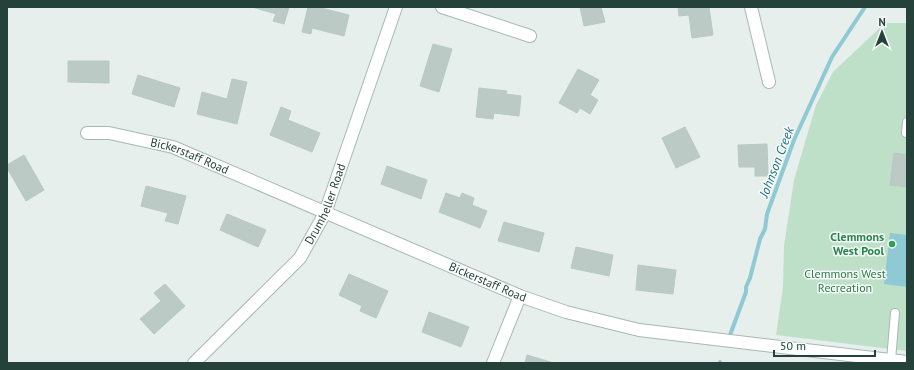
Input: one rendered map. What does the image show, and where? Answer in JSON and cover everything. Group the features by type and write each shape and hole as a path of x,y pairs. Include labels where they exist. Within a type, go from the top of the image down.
{"street":[{"name":"Drumheller Road","path":"194,363 300,258 325,213 396,7"},
{"path":"442,7 530,36"},
{"path":"751,7 769,82"},
{"name":"Bickerstaff Road","path":"87,133 109,133 173,147 520,296 566,312 639,330 907,362"},
{"path":"493,363 520,296"}],"lane":[{"path":"906,133 907,122"},
{"path":"891,360 895,313"}],"green space":[{"name":"Clemmons West Recreation","path":"885,23 907,23 907,351 776,335 783,287 784,246 794,180 816,105 833,72"}],"water":[{"path":"890,233 907,235 907,287 884,284"}],"building":[{"path":"252,7 289,7 284,24 273,21 276,14"},
{"path":"308,7 317,7 349,15 344,36 312,28 311,34 302,32"},
{"path":"580,7 601,7 605,22 584,26"},
{"path":"678,7 709,7 713,35 692,38 689,15 679,16"},
{"path":"433,44 452,49 439,92 420,86"},
{"path":"68,61 109,61 109,83 68,82"},
{"path":"578,69 599,80 590,95 598,100 590,114 580,108 577,113 559,103"},
{"path":"138,75 180,88 174,107 132,94"},
{"path":"232,79 247,82 237,124 197,114 202,92 227,99"},
{"path":"479,88 507,91 506,94 521,96 519,116 494,113 493,119 476,117"},
{"path":"281,107 291,111 288,120 320,133 312,152 270,135"},
{"path":"685,127 700,157 676,168 662,138"},
{"path":"767,144 768,176 755,176 755,167 739,167 738,145"},
{"path":"894,153 907,155 907,187 890,185"},
{"path":"24,155 44,190 26,201 7,168 7,165"},
{"path":"387,166 427,180 421,199 381,184"},
{"path":"146,186 186,196 178,224 165,221 168,213 141,206"},
{"path":"446,193 460,198 462,193 474,198 472,205 487,211 480,228 439,212"},
{"path":"227,214 266,230 258,247 220,230"},
{"path":"504,222 544,233 539,252 498,241"},
{"path":"576,247 613,255 609,276 571,268"},
{"path":"638,265 676,270 673,294 636,290"},
{"path":"349,274 388,291 376,318 360,311 362,306 339,295"},
{"path":"165,284 185,306 154,334 140,319 161,301 154,293"},
{"path":"429,312 469,327 461,347 422,332"},
{"path":"527,355 554,363 525,363"}],"waterway":[{"name":"Johnson Creek","path":"730,335 746,292 746,287 750,278 760,239 765,229 767,214 794,140 832,57 865,7"}],"place":[{"name":"Clemmons West Pool","path":"892,244"}]}
